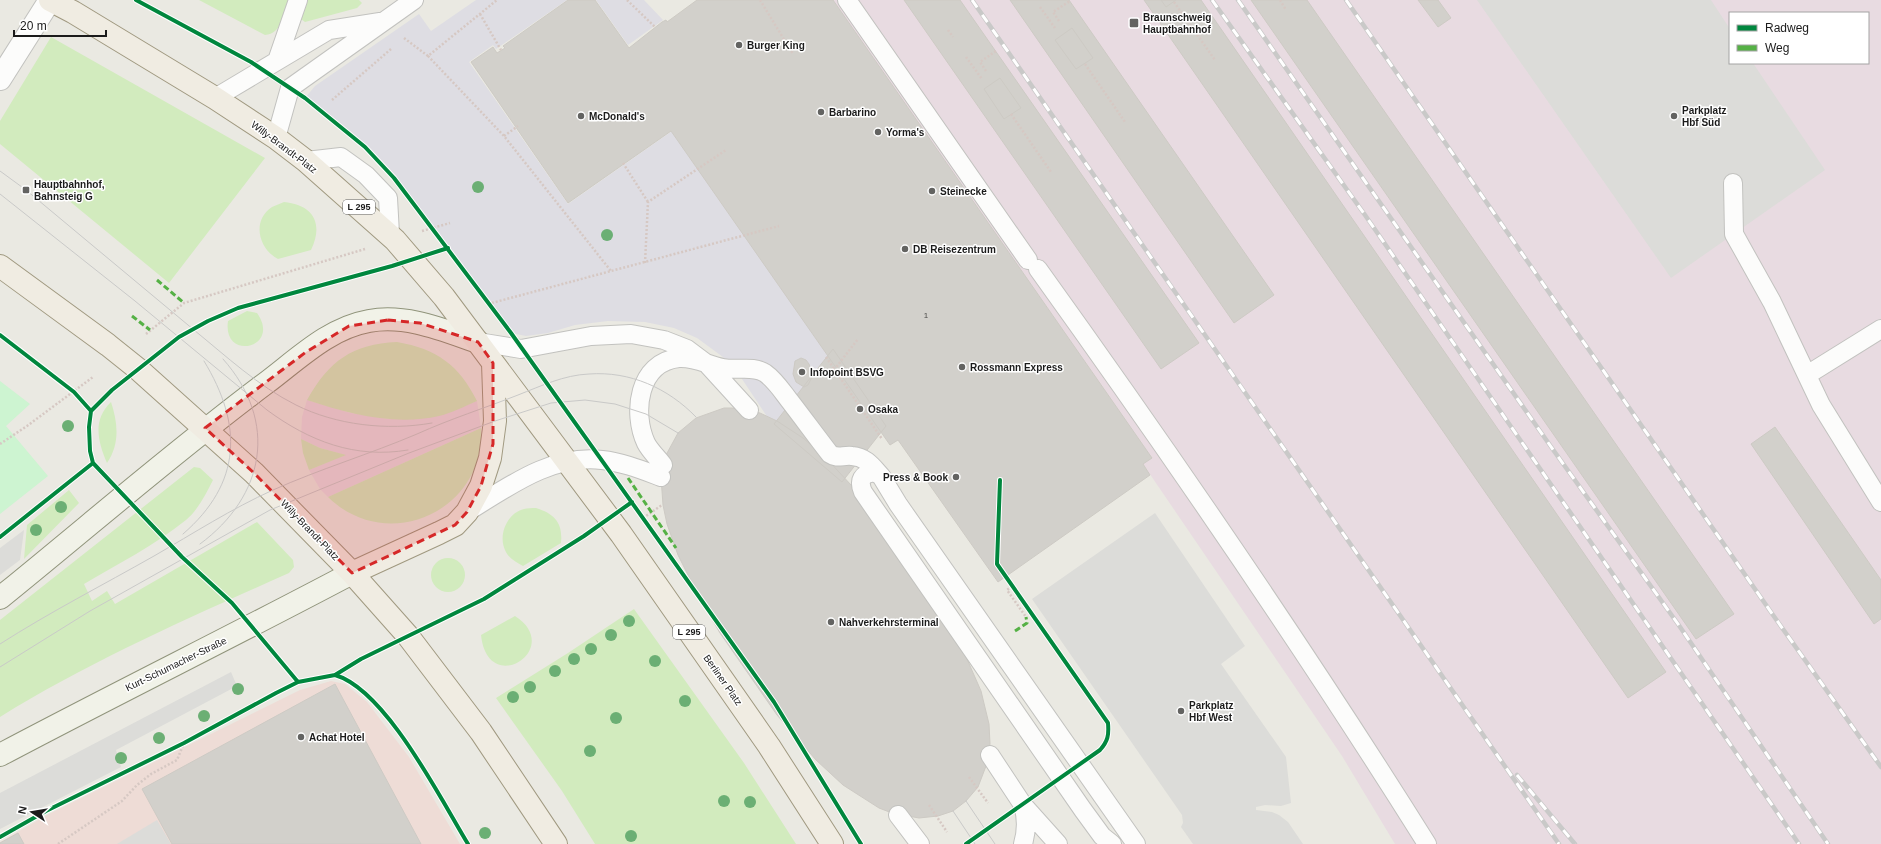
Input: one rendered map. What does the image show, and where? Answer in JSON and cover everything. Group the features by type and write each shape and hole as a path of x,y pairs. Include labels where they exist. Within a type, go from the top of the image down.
{"main road":[{"name":"Willy-Brandt-Platz","path":"50,0 73,12 215,98 276,138 306,161 390,234 439,291 609,518"},
{"name":"Willy-Brandt-Platz","path":"0,266 108,345 205,428 254,473 352,573 408,636 481,732 556,844"},
{"path":"0,598 205,428 306,352 330,336 349,326 369,321 388,320 420,323 478,342"},
{"path":"352,573 455,525 467,512 481,486 492,451 494,421 493,363"},
{"name":"Berliner Platz","path":"609,518 769,746 832,844"},
{"name":"Kurt-Schumacher-Straße","path":"0,755 118,693 227,639 352,573"}],"street":[{"name":"Willy-Brandt-Platz","path":"0,80 50,0"}],"lane":[{"path":"277,61 298,0"},
{"path":"276,138 290,88 414,0"},
{"path":"847,0 1033,264 1134,403 1369,752 1427,844"},
{"path":"215,98 329,30 383,22"},
{"path":"306,161 341,157 366,174 388,198 390,234"},
{"path":"1733,183 1734,234 1772,302 1821,405 1881,502"},
{"path":"1807,375 1881,329"},
{"path":"478,342 521,349 591,336 630,334 664,340 687,349 707,364 749,410"},
{"path":"467,512 516,482 550,465 566,461 601,460 644,470 662,471 647,444 642,430 638,403 644,382 657,367 678,358 693,358 707,364 724,368 752,369 764,372 778,386 830,454 834,457 851,456 861,458 869,462 881,476 907,516 1136,844"},
{"path":"881,476 874,472 867,473 861,478 860,485 863,492 1102,836 1112,844"},
{"path":"990,755 1023,805 1058,844"},
{"path":"1023,805 1026,815 1026,833 1023,844"},
{"path":"898,815 920,844"}],"path":[{"path":"428,56 497,0"},
{"path":"627,0 655,27"},
{"path":"760,0 793,54"},
{"path":"1280,0 1286,10"},
{"path":"1059,21 1053,12 1070,1"},
{"path":"1174,2 1215,60"},
{"path":"1040,6 1055,28"},
{"path":"480,14 501,50"},
{"path":"948,30 953,37"},
{"path":"399,43 405,38 428,56 504,136 611,271"},
{"path":"332,100 394,47"},
{"path":"986,71 980,62 996,51"},
{"path":"966,57 982,79"},
{"path":"1085,64 1125,122"},
{"path":"1011,114 1051,172"},
{"path":"504,136 518,126"},
{"path":"648,202 726,150"},
{"path":"623,163 648,202 644,263"},
{"path":"428,223 436,233"},
{"path":"419,232 450,223"},
{"path":"488,304 779,226"},
{"path":"146,334 184,303 370,247"},
{"path":"483,298 492,310"},
{"path":"834,370 858,339"},
{"path":"0,444 28,426 93,377"},
{"path":"68,387 78,396"},
{"path":"638,521 662,505"},
{"path":"640,512 648,524"},
{"path":"1008,580 1017,593"},
{"path":"1012,586 1007,590 1026,617"},
{"path":"177,746 191,739"},
{"path":"58,844 122,801 151,774 177,760 184,742"},
{"path":"969,777 988,803"},
{"path":"929,805 947,832"}],"highlighted area":[{"path":"388,320 420,323 478,342 493,363 493,444 481,486 467,512 455,525 352,573 254,473 205,428 306,352 349,326"}],"shaded area":[{"path":"476,0 567,0 496,49 493,45 469,62 568,204 682,124 873,365 774,427 740,376 723,357 697,338 674,328 645,322 608,321 575,325 548,333 526,336 511,333 394,178 365,147 305,98 315,86 419,14 431,31"},
{"path":"596,0 644,0 663,20 628,45"},
{"path":"833,0 1881,0 1881,844 1395,844 1342,756 1143,464 1152,458"},
{"name":"Parkplatz Hbf Süd","path":"1477,0 1711,0 1729,27 1729,64 1754,64 1825,170 1671,278"},
{"path":"307,400 351,413 388,419 406,419 441,415 477,401 481,428 328,497 320,489 309,470 345,455 320,448 301,439 302,417"},
{"name":"Parkplatz Hbf West","path":"1155,513 1245,646 1221,664 1286,757 1291,803 1281,806 1265,805 1256,807 1256,810 1272,812 1279,815 1288,822 1303,844 1193,844 1181,827 1183,823 1182,815 1032,599"},
{"path":"24,530 20,560 0,575 0,548"},
{"path":"231,672 237,686 116,750 121,767 0,829 0,793"},
{"name":"Achat Hotel","path":"331,681 345,684 367,702 409,757 460,844 0,844 0,842 49,814 300,690"},
{"path":"157,820 171,844 117,844"}],"green space":[{"path":"199,0 288,0 283,17 278,27 271,34 265,35"},
{"path":"305,0 359,0 362,3 357,8 305,22 301,19"},
{"path":"51,37 265,158 169,283 0,144 0,121"},
{"path":"284,202 294,204 309,211 316,224 316,232 311,250 278,259 266,249 262,242 260,227 261,220 265,213 272,207"},
{"path":"247,311 257,313 263,325 262,335 257,342 250,346 241,346 234,342 229,334 228,321"},
{"path":"397,342 424,349 445,361 463,378 477,401 439,416 406,420 356,414 307,400 315,386 324,375 343,357 367,346"},
{"path":"0,381 30,404 6,426 48,476 0,514"},
{"path":"111,402 115,418 116,441 107,463 101,447 98,431 101,416"},
{"path":"481,428 478,457 468,482 450,502 428,515 404,523 378,522 352,514 328,497"},
{"path":"301,439 320,448 346,455 309,470 303,453"},
{"path":"194,467 200,468 213,480 198,507 186,520 162,538 84,584 92,601 107,591 115,604 257,522 293,560 294,567 289,573 106,658 35,696 0,717 0,620"},
{"path":"69,490 79,503 24,559 27,525"},
{"path":"528,508 536,508 553,516 556,520 561,530 561,543 523,566 512,560 506,553 503,544 503,531 509,520 518,511"},
{"path":"448,558 460,563 465,575 460,587 448,592 436,587 431,575 436,563"},
{"path":"634,609 744,763 796,844 595,844 562,791 496,698 568,653"},
{"path":"515,616 528,629 532,641 528,653 519,662 508,666 496,664 487,654 481,635"}],"building":[{"path":"568,0 595,0 629,48 662,22 666,20 667,22 697,0 833,0 1152,458 1143,464 1150,475 998,582 898,440 890,445 671,131 568,203 471,62 493,47 497,53 505,48 503,46"},
{"path":"904,0 960,0 1199,343 1161,369"},
{"path":"1010,0 1069,0 1274,295 1234,323"},
{"path":"1144,0 1201,0 1666,672 1628,698"},
{"path":"1161,0 1176,0 1166,7"},
{"path":"1251,0 1307,0 1734,614 1696,639"},
{"path":"1418,0 1438,0 1451,18 1438,27"},
{"path":"1072,28 1093,58 1076,69 1055,40"},
{"path":"1000,78 1021,108 1004,119 984,89"},
{"path":"833,349 886,426 842,482 774,424"},
{"path":"801,358 806,360 809,364 813,375 808,385 804,387 796,382 793,374 795,361"},
{"name":"Nahverkehrsterminal","path":"724,408 760,413 777,421 803,438 825,457 865,500 956,634 981,691 989,724 990,744 986,766 978,787 966,801 953,811 938,816 919,818 892,813 879,808 843,785 816,760 777,715 720,633 699,597 678,555 667,524 663,505 661,477 666,455 678,433 696,418"},
{"path":"1775,427 1881,580 1881,619 1874,624 1751,444"},
{"name":"Achat Hotel","path":"335,684 421,844 172,844 142,789"},
{"path":"18,833 24,844 0,844 0,843"}],"tram line":[{"path":"0,171 26,190 230,360 255,380 282,397 311,412 345,422 380,426 432,423"},
{"path":"0,194 135,301 267,410 283,421 299,431 333,445 370,452 408,450"},
{"path":"200,544 222,525 239,504 251,481 257,457 257,433 252,408 241,383 223,359"},
{"path":"183,534 202,515 217,494 226,474 230,452 230,430 225,408 217,385 204,361"},
{"path":"0,644 57,610 257,497 442,423 571,376 604,374 619,375 633,379 661,390 696,417"},
{"path":"0,667 90,611 270,510 409,453 495,421 551,403 585,400 615,404 646,414 678,433"},
{"path":"966,801 995,844"},
{"path":"953,811 975,844"}],"railway":[{"path":"972,0 1559,844"},
{"path":"1212,0 1365,215 1799,844"},
{"path":"1238,0 1554,451 1678,624 1828,844"},
{"path":"1346,0 1773,615 1881,767"},
{"path":"1517,775 1575,844"}],"marked path":[{"path":"157,280 184,303"},
{"path":"132,316 150,330"},
{"path":"628,478 676,548"},
{"path":"1015,631 1027,623 1026,617"}],"cycle path":[{"path":"136,0 251,62 305,98 365,147 394,178 511,333 774,702 861,844"},
{"path":"298,682 232,603 182,557 93,463 90,451 89,427 91,411 112,390 179,337 208,321 238,308 392,266 448,248"},
{"path":"0,335 74,392 91,411"},
{"path":"0,537 93,463"},
{"path":"966,844 1100,750 1105,744 1108,734 1108,723 997,564 1000,480"},
{"path":"0,837 46,811 184,743 298,682 335,675 361,659 484,599 584,536 632,502"},
{"path":"335,675 354,685 373,701 392,723 427,774 468,844"}],"place":[{"name":"Braunschweig Hauptbahnhof","path":"1134,23"},
{"name":"Burger King","path":"739,45"},
{"name":"Barbarino","path":"821,112"},
{"name":"McDonald's","path":"581,116"},
{"name":"Parkplatz Hbf Süd","path":"1674,116"},
{"name":"Yorma's","path":"878,132"},
{"name":"Hauptbahnhof, Bahnsteig G","path":"26,190"},
{"name":"Steinecke","path":"932,191"},
{"name":"DB Reisezentrum","path":"905,249"},
{"name":"Rossmann Express","path":"962,367"},
{"name":"Infopoint BSVG","path":"802,372"},
{"name":"Osaka","path":"860,409"},
{"name":"Press & Book","path":"956,477"},
{"name":"Nahverkehrsterminal","path":"831,622"},
{"name":"Parkplatz Hbf West","path":"1181,711"},
{"name":"Achat Hotel","path":"301,737"}]}
